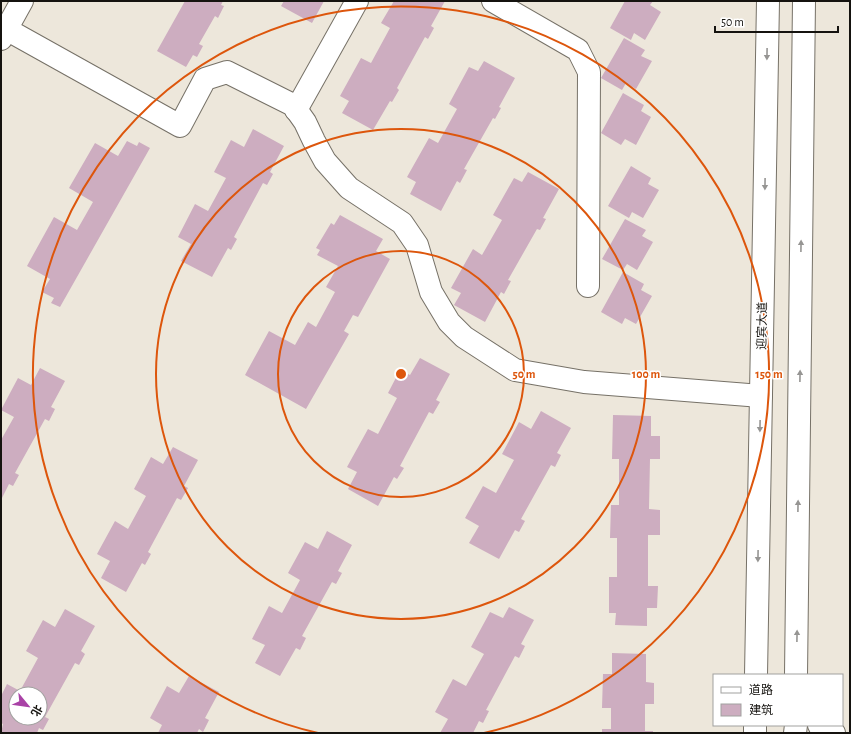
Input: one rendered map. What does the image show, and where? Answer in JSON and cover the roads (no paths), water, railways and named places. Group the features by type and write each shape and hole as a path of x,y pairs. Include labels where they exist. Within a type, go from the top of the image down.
{"main road":[{"path":"22,1 4,34 180,126 205,79 227,72 293,105 305,122 325,161 349,188 402,223 417,245 430,292 449,322 464,337 515,370 599,384 761,396"},
{"path":"296,110 357,1"},
{"path":"493,1 578,50 589,72 588,286"},
{"name":"迎宾大道","path":"756,674 768,1"},
{"path":"796,674 804,1"},
{"path":"821,726 834,733"}]}
